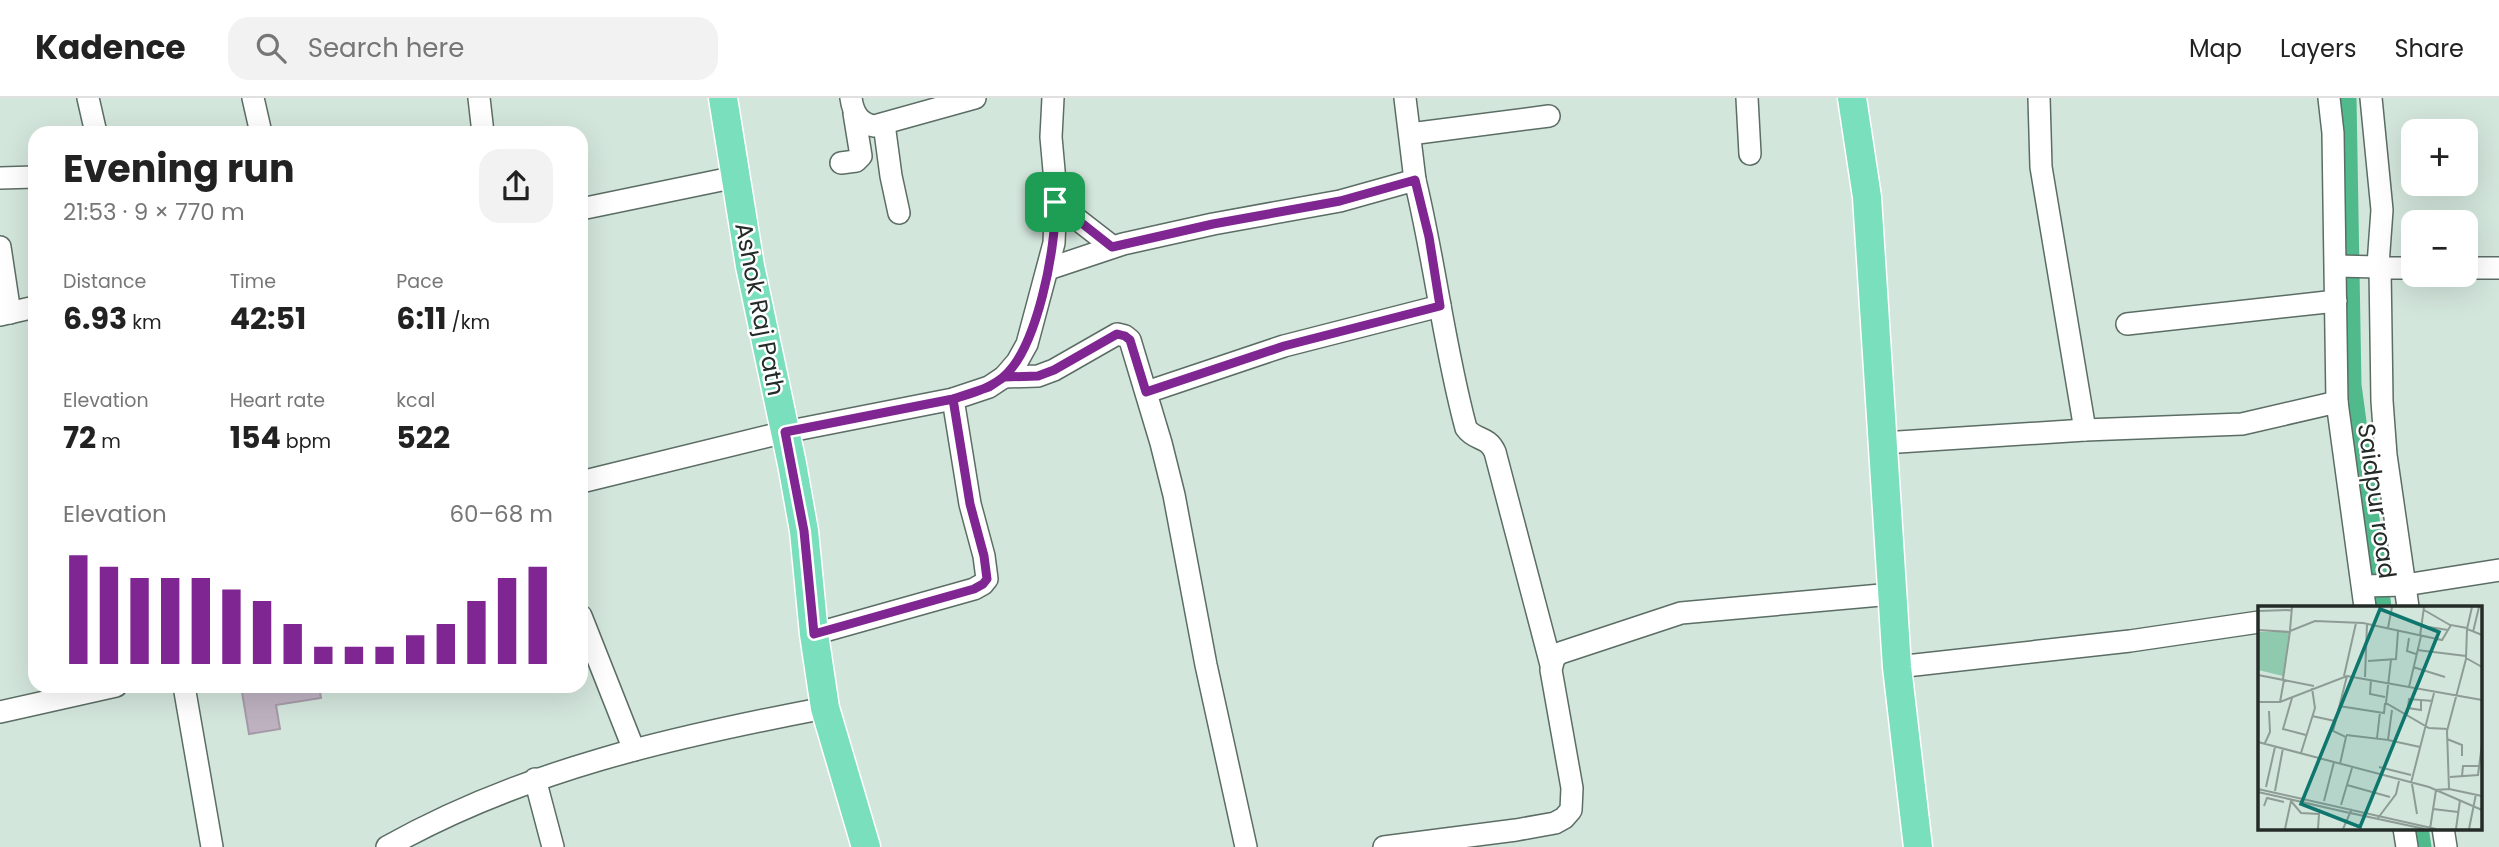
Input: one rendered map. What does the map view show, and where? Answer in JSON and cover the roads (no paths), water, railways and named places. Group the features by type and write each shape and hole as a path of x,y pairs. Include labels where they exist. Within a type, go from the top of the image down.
{"main road":[{"name":"Ashok Raj Path","path":"723,98 750,266 804,531 814,634 825,708 866,847"},
{"path":"1852,98 1867,197 1897,667 1918,847"}],"street":[{"path":"88,98 94,126"},
{"path":"253,98 259,126"},
{"path":"479,98 482,126"},
{"path":"853,105 864,124 884,124 908,108 975,98"},
{"path":"588,480 785,432 953,399 989,387 1004,377 1027,344 1054,243 1055,202 1051,137 1053,98"},
{"path":"1384,847 1439,844 1555,823 1571,810 1572,788 1551,664 1496,452 1487,440 1470,433 1466,428 1440,306 1429,237 1415,180 1405,98"},
{"path":"1747,98 1750,153"},
{"path":"2039,98 2041,167 2085,429"},
{"name":"Saidpur road","path":"2329,98 2342,266 2336,301 2337,402 2367,586 2365,606"},
{"path":"2371,98 2382,210 2377,267 2382,401 2402,585 2408,606"},
{"path":"841,163 856,160 861,156 853,105"},
{"path":"1410,134 1549,116"},
{"path":"884,124 899,213"},
{"path":"0,178 28,177"},
{"path":"588,208 736,177"},
{"path":"1048,269 1112,247 1213,224 1340,201 1415,180"},
{"path":"1055,202 1112,247"},
{"path":"0,247 5,314 28,309"},
{"path":"2342,266 2401,268"},
{"path":"2478,268 2499,268"},
{"path":"2127,324 2336,301"},
{"path":"1146,392 1284,346 1440,306"},
{"path":"1004,377 1038,376 1054,370 1117,334 1130,340 1174,495 1209,677 1246,847"},
{"path":"814,634 974,589 987,579 984,556 968,495 953,399"},
{"path":"1883,443 2085,429 2242,424 2337,402"},
{"path":"2367,586 2402,585 2499,570"},
{"path":"1551,664 1560,653 1681,613 1892,594"},
{"path":"1897,667 2130,641 2258,622"},
{"path":"588,634 634,750"},
{"path":"0,712 85,693"},
{"path":"185,693 212,847"},
{"path":"387,847 430,823 536,779 634,750 825,708"},
{"path":"536,779 553,847"}],"waterway":[{"path":"2347,98 2352,385 2382,606"},
{"path":"2419,830 2422,847"}]}
